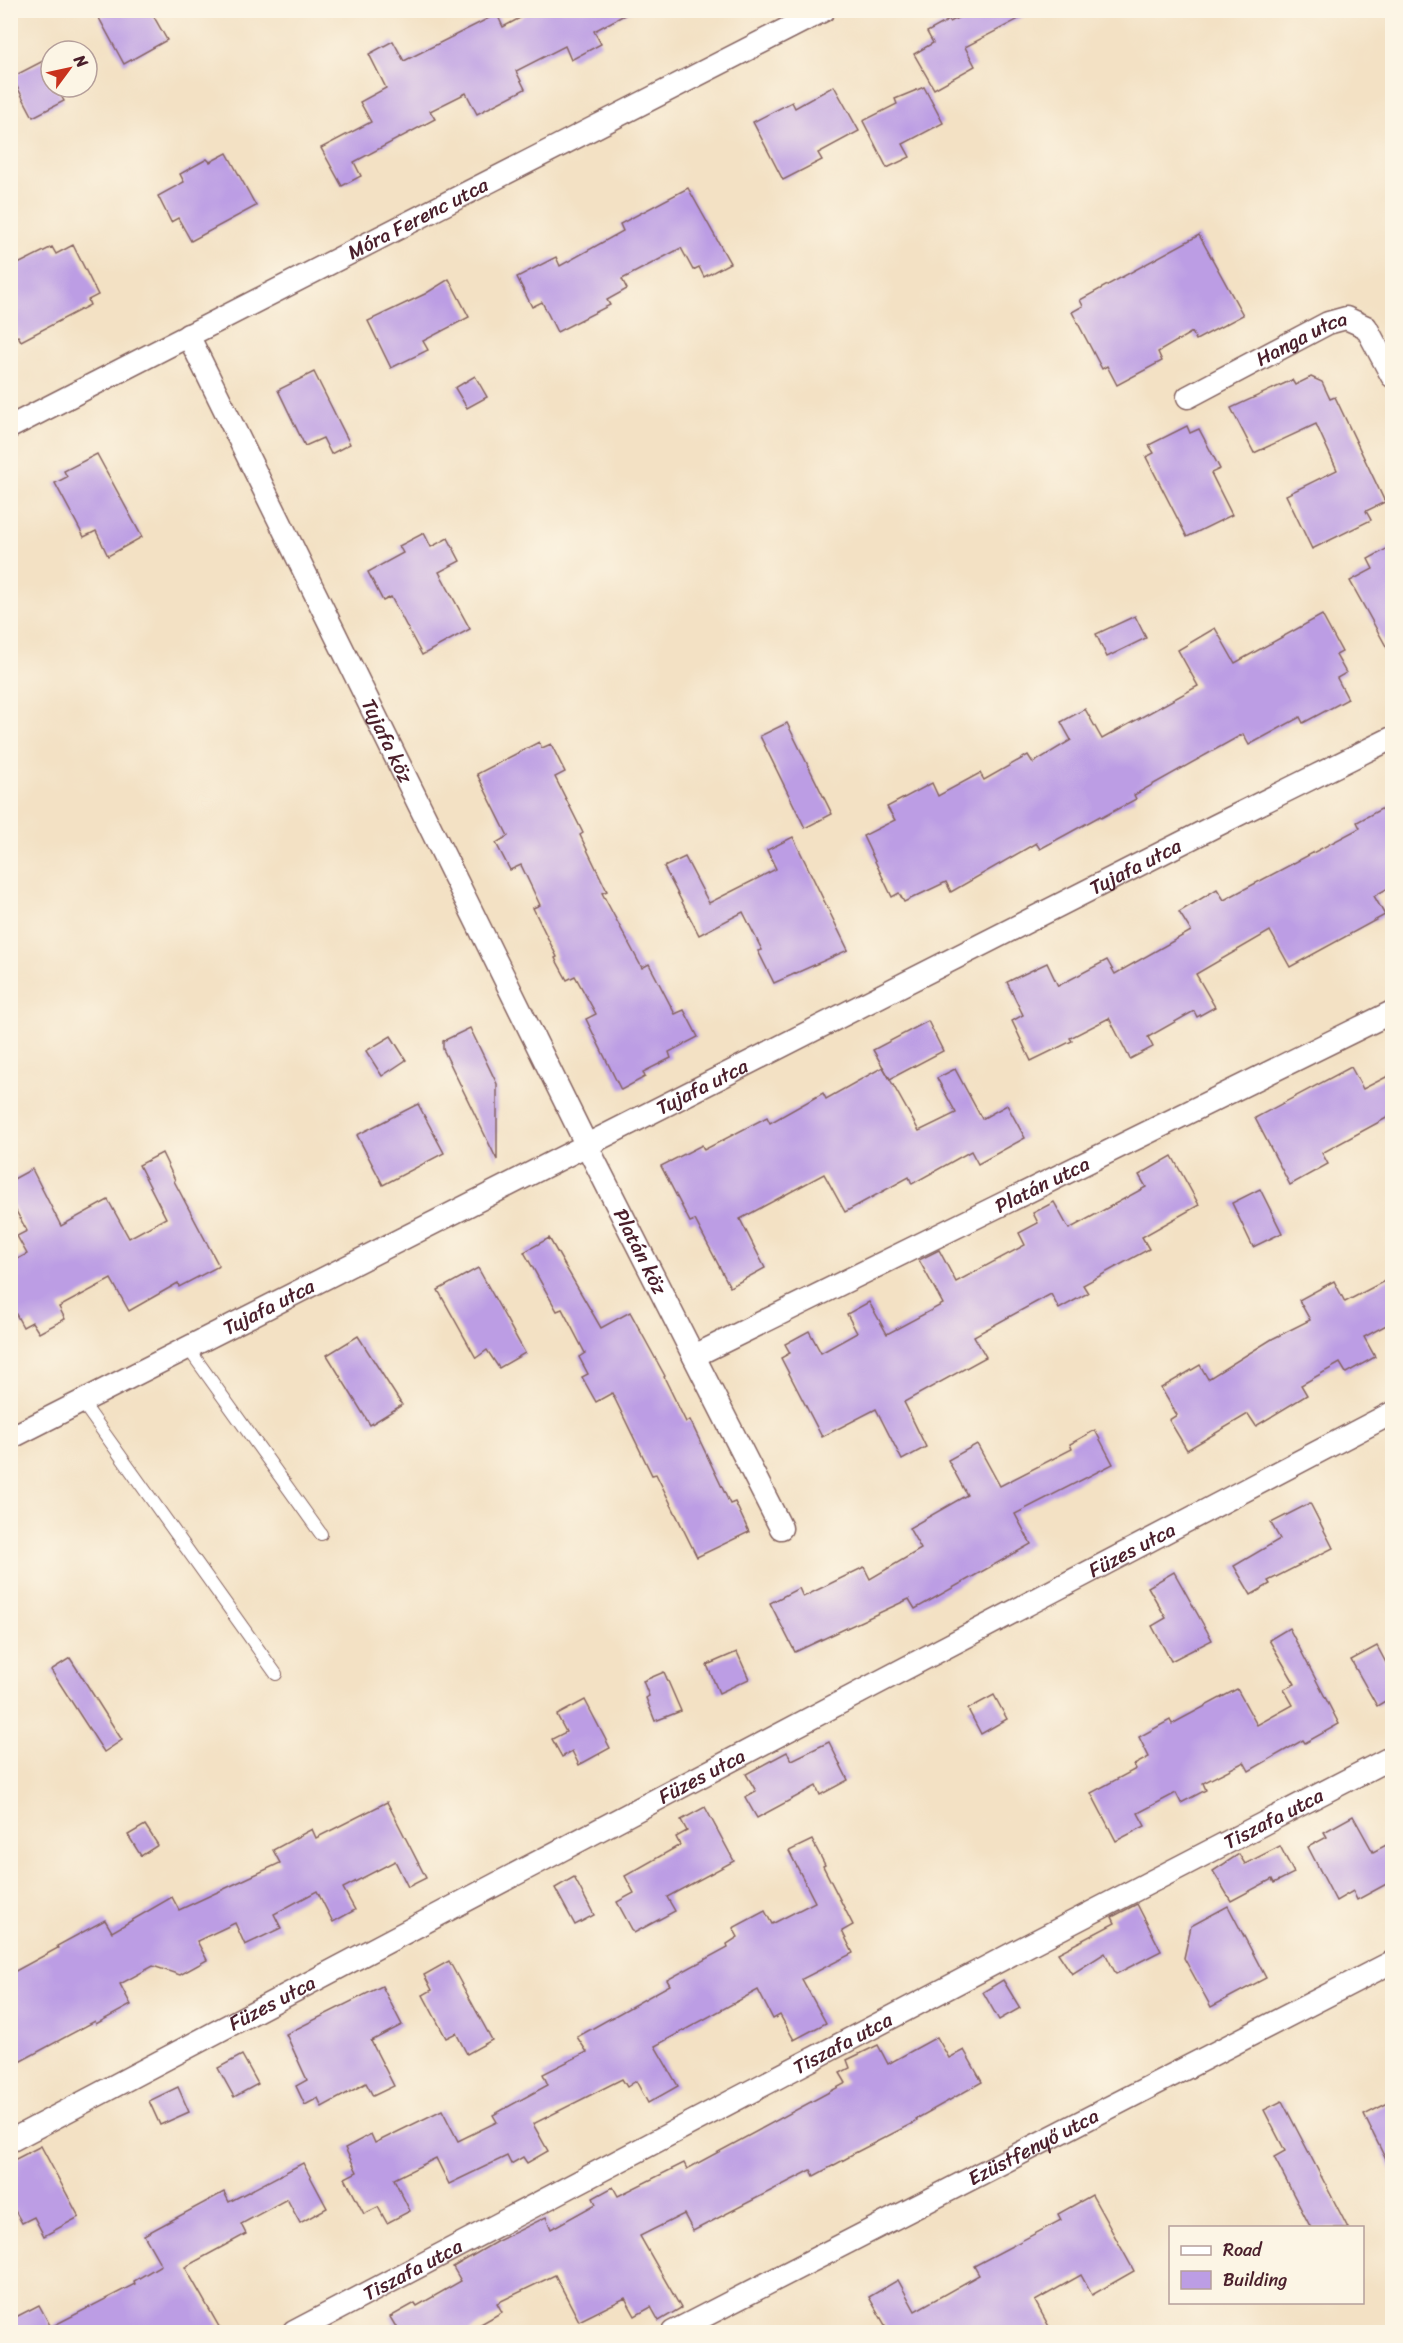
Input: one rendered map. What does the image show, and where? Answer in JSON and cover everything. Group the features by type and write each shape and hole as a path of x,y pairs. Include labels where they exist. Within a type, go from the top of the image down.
{"street":[{"name":"Móra Ferenc utca","path":"10,427 824,10"},
{"name":"Hanga utca","path":"1188,397 1328,323 1346,318 1366,327 1392,376"},
{"name":"Tujafa köz","path":"188,335 586,1144"},
{"name":"Tujafa utca","path":"10,1438 586,1144 1392,738"},
{"name":"Platán utca","path":"694,1356 1392,1012"},
{"name":"Platán köz","path":"586,1144 781,1528"},
{"name":"Füzes utca","path":"10,2141 1392,1413"},
{"name":"Tiszafa utca","path":"294,2332 1015,1953 1392,1758"},
{"name":"Ezüstfenyő utca","path":"673,2332 1392,1962"}],"lane":[{"path":"188,1348 321,1534"},
{"path":"82,1402 276,1674"}],"building":[{"path":"113,10 150,10 167,40 124,64 99,18"},
{"path":"535,10 634,10 594,31 601,44 571,60 565,46 516,71 525,89 477,114 466,93 430,111 435,119 354,162 361,176 342,186 321,148 371,122 360,102 386,88 369,54 393,41 404,61 497,14 503,27"},
{"path":"973,10 1036,10 965,47 975,66 934,89 914,54 933,43 927,32"},
{"path":"39,63 39,99 63,99 64,101 33,117 12,77"},
{"path":"834,86 859,131 818,153 822,160 783,180 753,122 792,102 795,108"},
{"path":"924,87 943,123 903,144 910,157 887,168 863,121 897,104 895,99"},
{"path":"227,153 256,206 191,241 178,218 171,222 158,196 184,182 180,174 207,159 210,162"},
{"path":"688,188 730,263 704,277 699,267 693,270 681,248 622,279 627,289 607,300 610,305 557,332 542,302 532,307 517,277 556,257 560,266 623,231 620,224"},
{"path":"1199,235 1243,315 1196,340 1192,332 1158,352 1162,361 1117,385 1107,366 1102,369 1072,312 1083,306 1080,300"},
{"path":"73,245 98,295 88,300 90,305 21,341 18,336 10,340 10,268 52,247 56,254"},
{"path":"449,279 469,317 423,341 428,350 391,368 368,321 425,294"},
{"path":"314,372 350,444 331,454 323,438 305,446 278,390"},
{"path":"475,376 487,397 467,408 455,388"},
{"path":"1311,377 1322,382 1330,399 1335,397 1385,502 1366,511 1371,520 1312,549 1286,495 1337,470 1316,424 1254,453 1231,408 1292,380 1295,385"},
{"path":"1187,426 1190,433 1199,429 1220,469 1211,473 1232,515 1187,537 1146,457 1154,453 1149,445"},
{"path":"97,454 142,537 108,556 96,531 84,537 55,483 67,477 64,471"},
{"path":"424,533 431,547 448,538 460,561 439,572 470,629 422,655 391,597 383,601 368,572 403,553 399,546"},
{"path":"1392,546 1392,657 1350,581 1373,569 1368,559"},
{"path":"1322,615 1342,652 1336,655 1346,673 1337,678 1348,699 1303,723 1300,717 1249,745 1243,734 1134,795 1136,799 1101,818 1100,816 1040,849 1036,843 951,892 946,882 904,902 899,893 892,897 863,836 895,820 887,807 932,783 938,796 980,773 984,780 1028,755 1033,763 1071,740 1061,722 1085,709 1102,739 1198,686 1178,650 1215,628 1235,663"},
{"path":"1135,616 1146,638 1107,657 1096,634"},
{"path":"787,723 832,814 805,828 760,736"},
{"path":"539,742 542,748 551,744 565,772 555,777 583,833 580,835 607,891 602,893 642,968 649,964 675,1014 684,1010 698,1037 669,1052 671,1058 643,1072 645,1077 621,1090 586,1019 596,1014 575,976 567,980 555,958 557,957 533,908 540,905 521,865 510,870 496,843 508,836 477,774"},
{"path":"1392,803 1392,886 1374,896 1385,915 1290,967 1270,931 1196,974 1215,1007 1197,1017 1194,1011 1148,1037 1153,1047 1130,1059 1109,1018 1070,1038 1072,1041 1031,1061 1012,1021 1023,1015 1007,982 1047,963 1058,986 1107,960 1115,974 1191,931 1179,912 1217,889 1224,900 1360,828 1357,822"},
{"path":"793,837 848,950 774,983 758,951 762,950 743,912 699,935 664,867 685,857 709,903 776,869 767,850"},
{"path":"928,1021 943,1051 890,1079 873,1050"},
{"path":"470,1028 497,1084 497,1160 443,1049 443,1041"},
{"path":"391,1036 406,1060 382,1076 366,1051"},
{"path":"883,1067 919,1131 956,1113 937,1078 955,1069 982,1119 1007,1105 1025,1138 978,1164 971,1151 912,1184 909,1177 845,1212 824,1174 740,1219 765,1268 730,1287 695,1220 690,1222 661,1166 702,1145 704,1150 767,1117 770,1123 823,1093 826,1099"},
{"path":"1351,1067 1363,1089 1392,1074 1392,1115 1322,1153 1328,1164 1290,1185 1255,1118"},
{"path":"418,1104 444,1153 383,1185 357,1135"},
{"path":"162,1153 174,1181 219,1266 179,1287 178,1283 129,1311 111,1279 59,1307 65,1319 39,1333 32,1322 23,1327 10,1303 10,1263 27,1254 17,1236 27,1231 10,1200 10,1181 32,1169 61,1226 108,1200 129,1238 166,1218 139,1165"},
{"path":"1172,1156 1199,1205 1142,1237 1149,1249 1083,1285 1088,1293 1059,1309 1051,1294 974,1336 986,1357 904,1402 926,1447 902,1460 876,1409 822,1437 781,1358 790,1353 785,1344 809,1331 821,1353 857,1333 847,1314 869,1302 887,1334 943,1304 919,1260 939,1250 956,1282 1025,1245 1019,1233 1038,1223 1033,1213 1054,1202 1069,1229 1146,1187 1139,1175"},
{"path":"1260,1189 1282,1233 1253,1247 1232,1203"},
{"path":"549,1238 601,1328 630,1312 665,1376 686,1422 690,1420 730,1504 735,1502 749,1532 697,1557 656,1474 652,1475 612,1393 596,1402 582,1377 588,1374 579,1357 585,1353 562,1309 557,1311 524,1252"},
{"path":"478,1268 525,1353 499,1368 487,1350 476,1358 438,1290"},
{"path":"1392,1277 1392,1322 1364,1337 1375,1357 1346,1373 1340,1363 1301,1385 1307,1395 1256,1426 1248,1414 1187,1450 1169,1420 1177,1415 1161,1388 1200,1365 1208,1379 1272,1339 1310,1320 1299,1300 1334,1281 1345,1302"},
{"path":"358,1336 402,1405 370,1425 327,1355"},
{"path":"1095,1430 1113,1464 1015,1514 1031,1544 915,1609 909,1599 795,1652 770,1603 799,1588 803,1597 864,1567 870,1579 921,1549 909,1528 967,1495 948,1460 977,1444 1000,1486 1072,1449 1070,1444"},
{"path":"1310,1503 1333,1548 1268,1581 1270,1584 1251,1595 1234,1566 1280,1539 1271,1523"},
{"path":"1174,1572 1212,1640 1171,1661 1152,1626 1166,1618 1148,1587"},
{"path":"1289,1628 1339,1724 1305,1743 1303,1740 1249,1771 1244,1762 1203,1783 1206,1790 1181,1803 1176,1793 1138,1813 1145,1826 1116,1841 1091,1793 1136,1769 1134,1765 1149,1757 1139,1737 1170,1720 1172,1724 1237,1689 1257,1725 1293,1705 1284,1689 1295,1684 1269,1640"},
{"path":"1377,1646 1392,1674 1392,1697 1377,1706 1351,1660"},
{"path":"737,1652 749,1679 719,1693 707,1665"},
{"path":"70,1658 122,1740 104,1752 51,1670"},
{"path":"664,1672 681,1711 655,1721 646,1698 649,1696 643,1681"},
{"path":"994,1695 1007,1719 981,1734 968,1709"},
{"path":"585,1700 610,1748 579,1765 572,1751 562,1757 552,1739 566,1732 557,1715"},
{"path":"829,1742 848,1780 820,1795 816,1786 757,1818 745,1797 756,1791 746,1774 787,1752 792,1760"},
{"path":"387,1802 426,1878 408,1887 395,1861 343,1888 355,1910 333,1922 317,1891 274,1914 281,1928 245,1945 235,1923 197,1941 207,1960 180,1975 153,1966 120,1984 131,2005 96,2024 95,2021 10,2067 10,1974 105,1920 112,1932 172,1897 179,1910 280,1863 273,1850 312,1829 316,1838"},
{"path":"705,1807 734,1861 667,1897 675,1911 634,1933 617,1902 634,1893 625,1876 680,1845 676,1837 687,1831 681,1820"},
{"path":"1353,1816 1373,1852 1392,1842 1392,1881 1357,1900 1353,1891 1336,1901 1308,1847 1327,1837 1324,1832"},
{"path":"145,1825 158,1845 141,1856 128,1835"},
{"path":"812,1840 853,1925 842,1931 853,1953 802,1979 826,2023 794,2040 780,2015 773,2019 758,1990 655,2046 678,2086 648,2103 636,2081 627,2087 622,2079 533,2124 548,2151 527,2163 523,2157 511,2164 507,2156 449,2184 436,2158 394,2179 410,2211 387,2223 378,2207 364,2214 345,2178 357,2172 345,2148 371,2134 375,2143 442,2110 458,2141 497,2122 493,2115 548,2085 543,2074 587,2052 577,2037 670,1985 667,1980 728,1947 727,1944 738,1937 733,1928 765,1911 772,1924 815,1902 789,1851"},
{"path":"1280,1846 1294,1873 1274,1883 1272,1879 1231,1901 1213,1871 1239,1854 1245,1864"},
{"path":"574,1877 594,1915 575,1925 555,1888"},
{"path":"1137,1904 1161,1951 1116,1974 1105,1953 1072,1974 1058,1953 1115,1923 1112,1917"},
{"path":"1228,1906 1266,1978 1211,2007 1184,1958 1191,1926"},
{"path":"449,1961 492,2040 467,2054 456,2033 446,2038 423,1995 432,1990 424,1975"},
{"path":"1003,1980 1020,2008 999,2020 983,1992"},
{"path":"382,1986 402,2025 371,2041 394,2086 373,2096 366,2083 322,2107 318,2098 305,2105 296,2086 307,2080 286,2034"},
{"path":"937,2037 949,2058 964,2050 982,2082 916,2119 917,2121 814,2176 811,2170 693,2231 684,2214 640,2236 681,2308 659,2321 651,2307 635,2316 625,2298 579,2321 555,2275 497,2303 502,2312 467,2332 399,2332 390,2317 415,2303 417,2306 461,2281 453,2267 496,2242 546,2217 551,2229 596,2204 593,2198 613,2187 618,2196 684,2163 687,2169 846,2083 840,2073 850,2068 847,2060 878,2045 888,2064"},
{"path":"242,2055 258,2084 234,2097 218,2068"},
{"path":"178,2087 189,2112 160,2125 149,2101"},
{"path":"1282,2101 1347,2226 1310,2226 1274,2157 1285,2151 1264,2110"},
{"path":"1392,2101 1392,2172 1364,2115"},
{"path":"41,2146 79,2217 44,2236 34,2217 22,2223 10,2202 10,2162"},
{"path":"303,2163 327,2208 300,2223 287,2199 241,2224 246,2234 185,2267 222,2332 10,2332 10,2320 39,2305 51,2327 135,2284 134,2281 161,2265 144,2235 224,2192 229,2202"},
{"path":"1092,2195 1134,2271 1092,2295 1081,2275 1035,2301 1052,2332 876,2332 886,2327 869,2297 898,2280 915,2311 979,2275 974,2266 1061,2220 1058,2214"}]}
